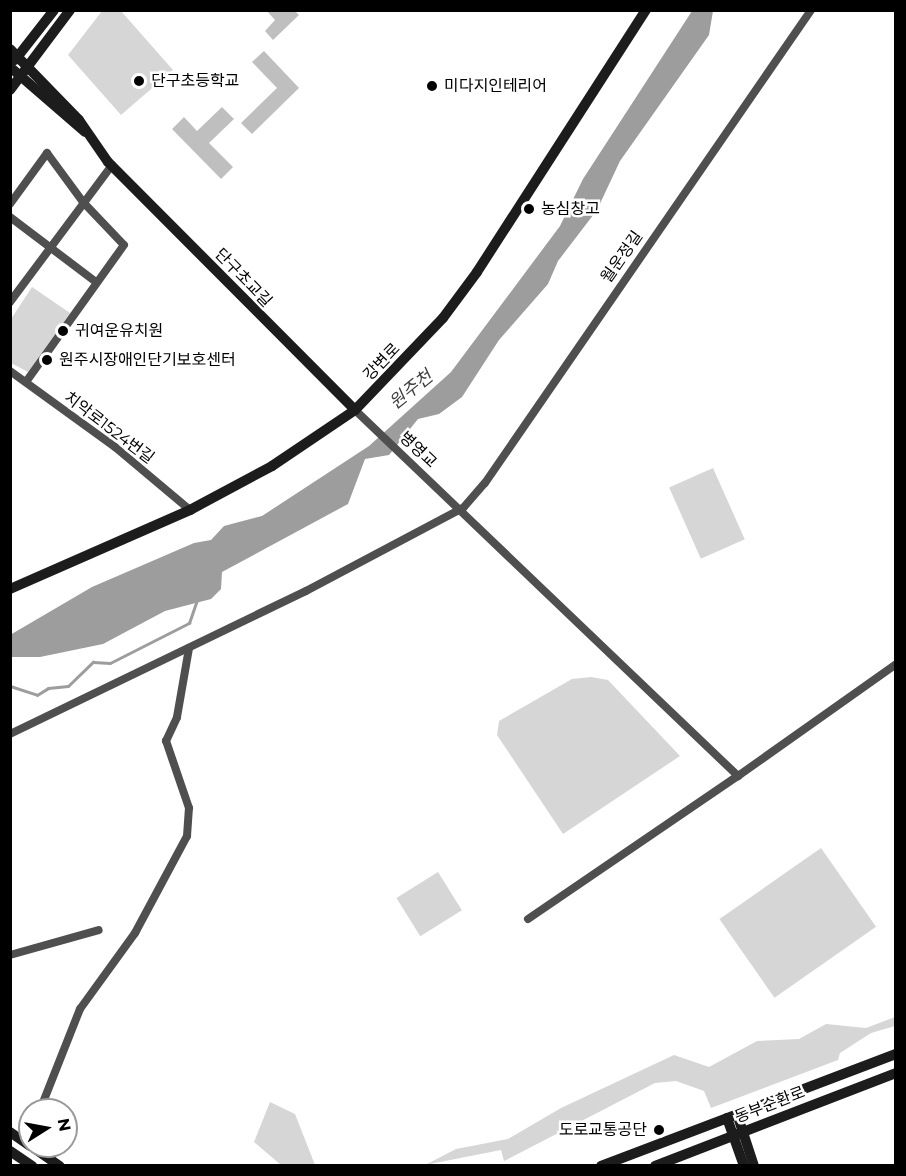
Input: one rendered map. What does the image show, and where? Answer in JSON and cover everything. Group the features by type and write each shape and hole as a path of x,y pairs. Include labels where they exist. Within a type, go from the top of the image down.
{"street":[{"path":"10,66 14,52 54,10"},
{"path":"10,90 70,10"},
{"name":"강변로","path":"10,589 190,510 272,466 356,410 443,318 477,272 646,10"},
{"name":"월운정길","path":"463,508 485,483 811,10"},
{"name":"단구초교길","path":"14,52 112,165 356,410"},
{"name":"단구초교길","path":"10,66 85,132"},
{"path":"10,204 46,153 83,202 124,245 26,382"},
{"path":"10,302 112,165"},
{"path":"10,217 96,282"},
{"name":"치악로1524번길","path":"10,371 116,447 190,510"},
{"name":"병영교","path":"356,410 463,508"},
{"path":"10,734 189,648 463,508 738,776"},
{"path":"45,1098 80,1010 135,933 187,836 189,808 166,741 177,717 189,648"},
{"path":"528,920 896,664"},
{"path":"10,955 99,930"},
{"name":"동부순환로","path":"601,1166 896,1054"},
{"name":"동부순환로","path":"655,1166 896,1073"},
{"path":"732,1116 754,1166"},
{"path":"738,1133 744,1166"},
{"path":"10,1151 32,1166"}],"shaded area":[{"path":"102,11 121,11 173,70 121,115 68,55"},
{"path":"692,11 713,11 709,35 620,161 597,210 558,261 548,284 499,340 462,397 439,414 418,419 389,455 365,459 348,504 222,572 221,589 211,599 165,611 103,644 40,657 11,657 10,635 92,587 194,543 211,540 224,526 262,516 369,446 451,372 560,226 583,179"},
{"path":"32,287 70,313 28,372 11,363 11,319"},
{"path":"713,468 745,539 701,559 669,488"},
{"path":"591,677 608,680 680,756 563,834 497,735 499,721 572,679"},
{"path":"821,848 876,927 774,998 719,919"},
{"path":"438,872 462,910 420,936 396,898"},
{"path":"895,1017 895,1026 871,1033 840,1053 838,1060 711,1108 704,1091 676,1081 655,1083 504,1161 501,1150 425,1165 456,1149 508,1139 561,1108 674,1055 709,1067 757,1041 799,1039 826,1024 866,1028"},
{"path":"270,1102 295,1114 315,1165 281,1165 254,1142"}],"building":[{"path":"266,10 294,10 299,15 273,40 265,31 275,20"},
{"path":"264,51 299,88 252,134 241,123 277,88 252,62"},
{"path":"222,107 234,119 209,143 233,167 221,179 172,129 184,117 197,131"}],"waterway":[{"path":"10,686 37,695 48,688 68,686 93,662 110,663 189,623 197,600"}],"place":[{"name":"단구초등학교","path":"139,81"},
{"name":"미다지인테리어","path":"432,86"},
{"name":"농심창고","path":"529,209"},
{"name":"귀여운유치원","path":"63,331"},
{"name":"원주시장애인단기보호센터","path":"47,360"},
{"name":"도로교통공단","path":"659,1130"}],"water label":[{"name":"원주천","path":"411,390"}]}
